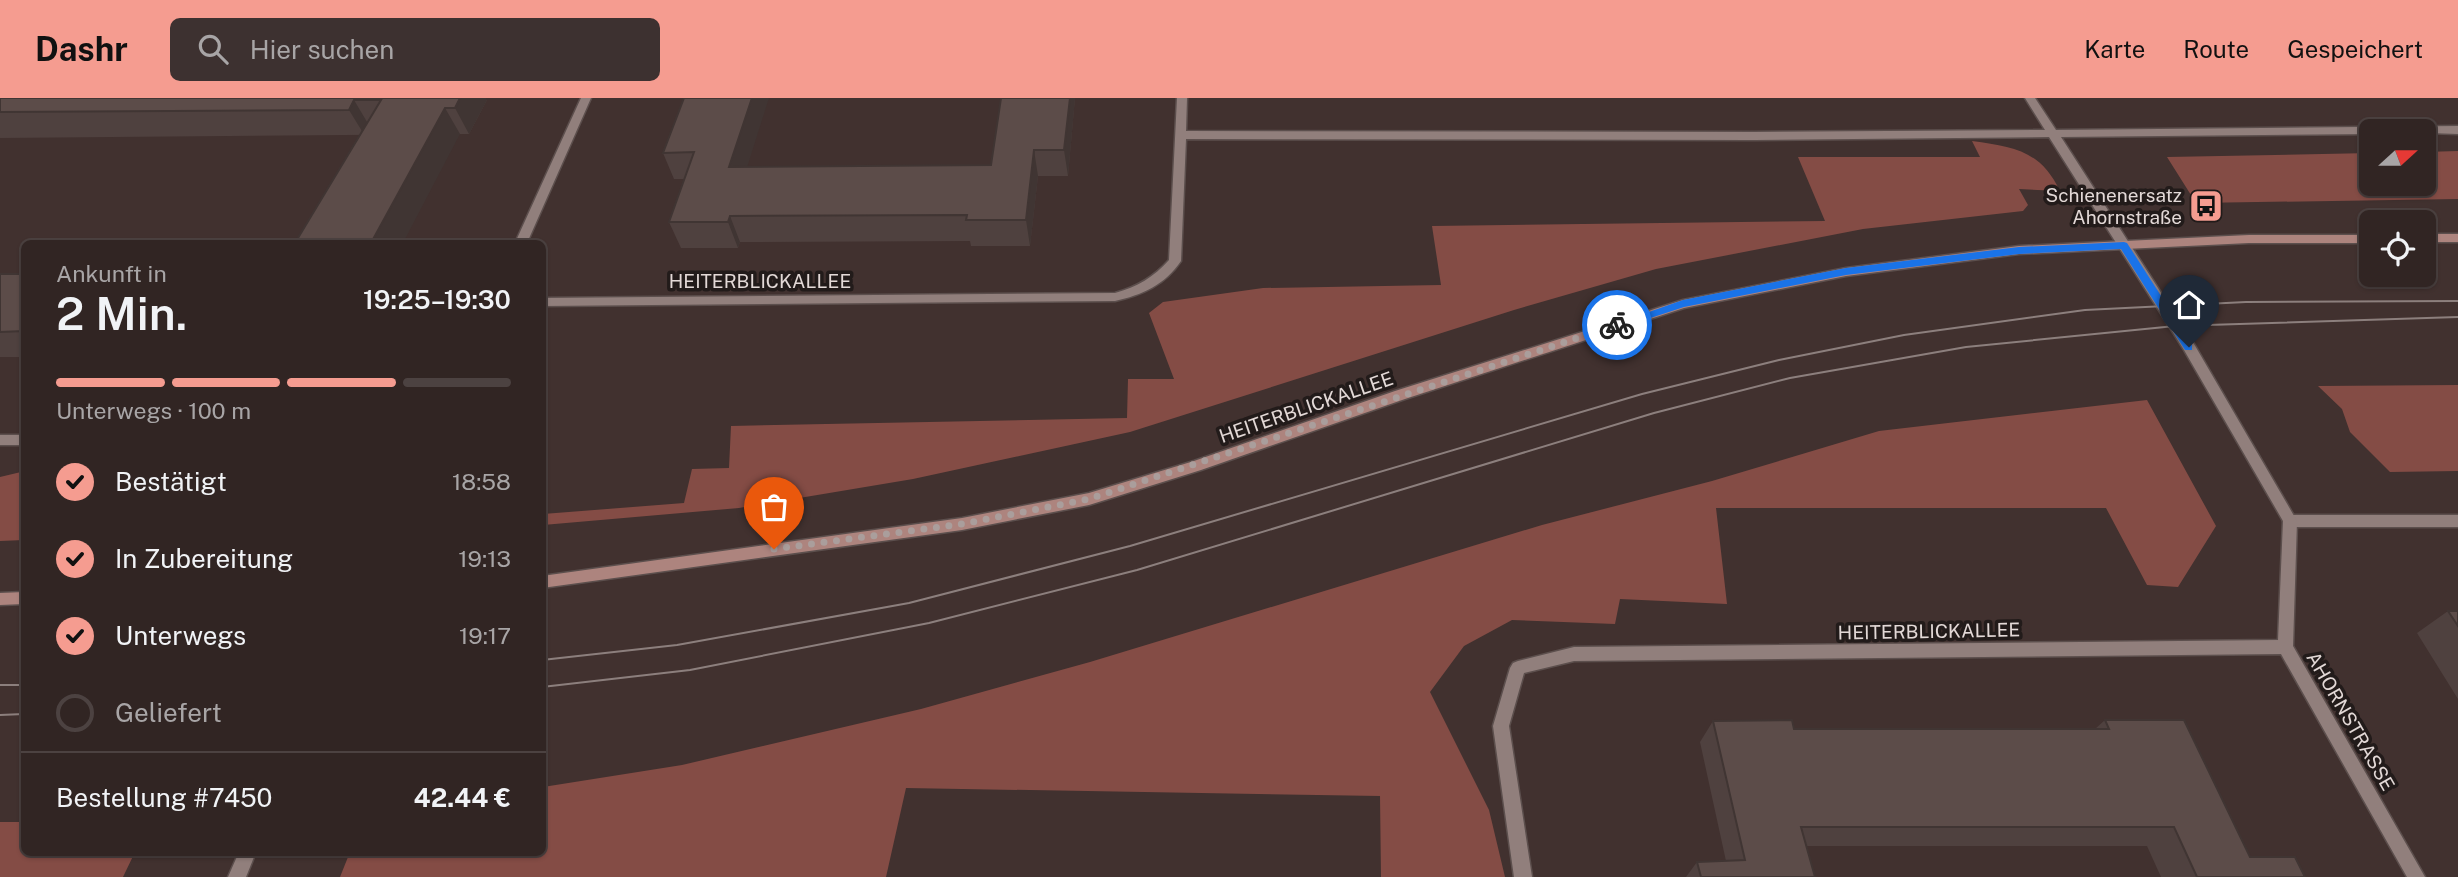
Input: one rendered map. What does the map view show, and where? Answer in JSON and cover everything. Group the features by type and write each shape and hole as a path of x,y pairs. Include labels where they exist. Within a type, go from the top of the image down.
{"main road":[{"path":"2436,239 2458,238"},
{"name":"HEITERBLICKALLEE","path":"546,581 962,524 1089,499 1683,304 1846,272 2019,250 2249,239 2359,239"},
{"path":"0,599 21,598"}],"street":[{"path":"522,240 586,98"},
{"name":"HEITERBLICKALLEE","path":"546,302 1115,298 1141,292 1159,280 1175,261 1182,98"},
{"path":"2030,98 2207,377 2290,521 2458,521"},
{"path":"1181,135 1755,136 2050,131 2458,130"},
{"path":"0,440 21,440"},
{"name":"AHORNSTRASSE","path":"2290,521 2285,647 2416,877"},
{"name":"HEITERBLICKALLEE","path":"1523,877 1501,726 1518,668 1574,654 2285,647"},
{"path":"237,877 246,856"}],"shaded area":[{"path":"1972,141 2024,153 2044,167 2060,191 2019,189 2028,205 2023,211 1863,229 1656,269 1514,310 1130,432 913,479 739,508 546,525 546,514 684,503 692,469 729,468 731,426 1127,418 1128,379 1174,379 1149,313 1163,302 1263,288 1441,285 1432,226 1825,221 1798,157 1980,157"},
{"path":"2458,151 2458,199 2196,203 2167,157 2359,153 2359,196 2436,196 2436,152"},
{"path":"2458,385 2458,471 2390,472 2350,432 2342,409 2318,386"},
{"path":"2147,400 2216,526 2178,587 2147,585 2106,508 1716,508 1727,604 1620,599 1615,624 1512,620 1464,646 1430,692 1489,810 1505,877 1381,877 1380,796 906,788 886,877 340,877 348,856 546,856 546,787 682,765 921,709 1090,662 1542,525 1712,481 1879,431"},
{"path":"21,472 21,540 0,541 0,477"},
{"path":"0,822 21,822 21,856 133,856 123,877 0,877"}],"building":[{"path":"0,98 460,98 455,108 445,108 373,240 297,240 381,100 354,100 349,110 0,112"},
{"path":"684,98 752,98 729,167 991,165 1001,98 1070,98 1064,150 1034,150 1026,220 966,220 967,215 730,216 728,222 669,222 694,152 663,153"},
{"path":"0,274 21,274 21,331 0,332"},
{"path":"2448,611 2458,611 2458,626"},
{"path":"1792,720 1794,729 2109,729 2105,720 2184,720 2250,857 2295,857 2305,877 2197,877 2174,827 1801,827 1815,877 1701,877 1697,862 1745,860 1713,721"}],"tram line":[{"path":"546,660 677,645 909,603 1130,546 1642,394 1779,360 1904,335 2085,310 2246,302 2458,301"},
{"path":"546,687 690,670 929,623 1137,570 1654,413 1790,378 1966,347 2175,326 2458,317"},
{"path":"0,685 21,685"},
{"path":"0,715 21,714"}],"way so far":[{"path":"774,549 962,524 1089,499 1196,466 1400,395 1617,325"}],"place":[{"name":"Schienenersatz Ahornstraße","path":"2206,206"}],"route":[{"path":"1617,325 1683,304 1846,272 2019,250 2124,245 2189,347"}]}
